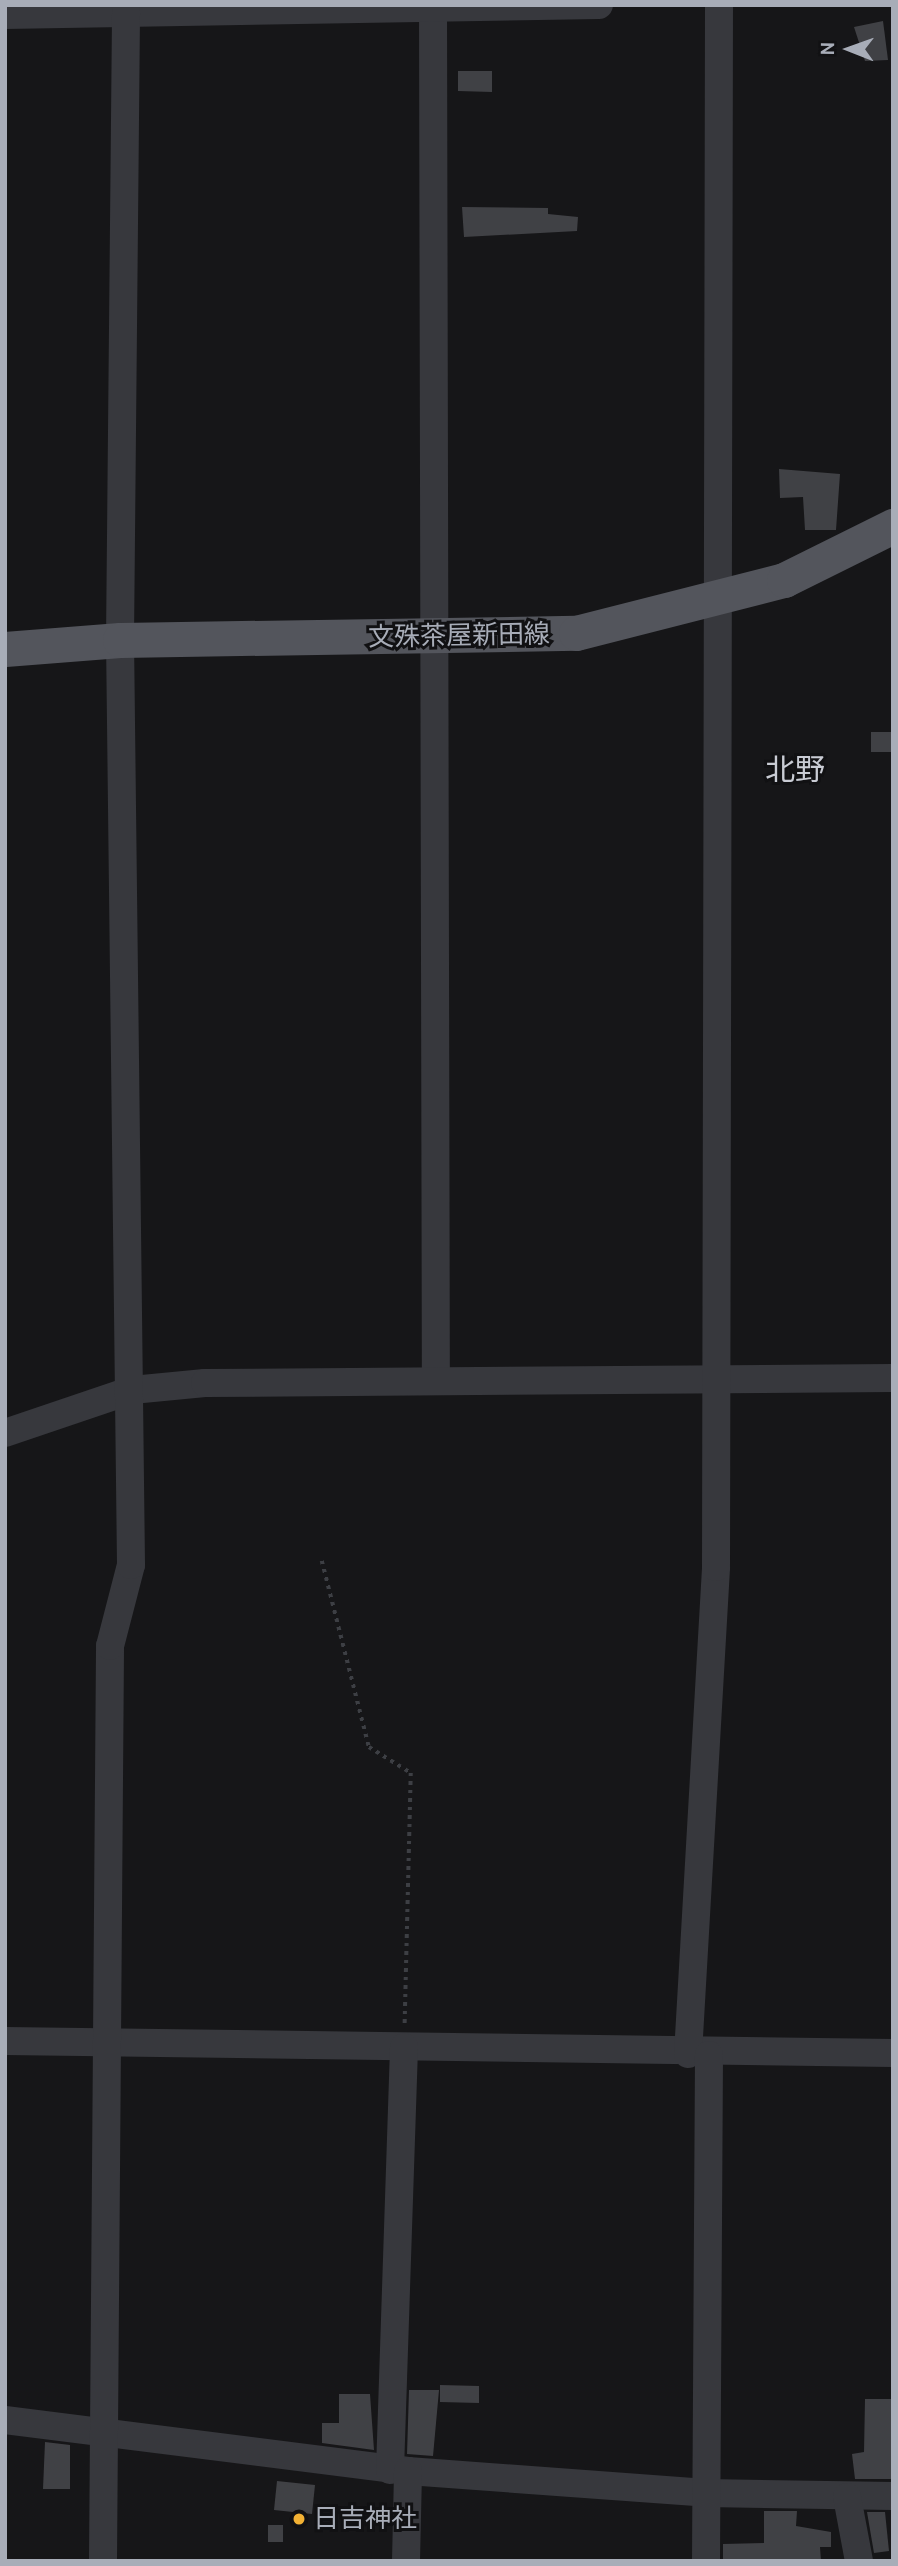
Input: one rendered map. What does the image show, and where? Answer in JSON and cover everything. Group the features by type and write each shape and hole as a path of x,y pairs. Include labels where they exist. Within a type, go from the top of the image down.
{"main road":[{"name":"文殊茶屋新田線","path":"5,649 120,640 434,638 576,633 714,603 784,580 893,526"}],"street":[{"path":"14,12 599,5"},
{"path":"706,2561 698,2055 716,1567 714,603 719,5"},
{"path":"433,7 436,1381"},
{"path":"103,2561 110,1646 131,1565 132,1390 120,640 127,12"},
{"path":"9,1421 132,1390 205,1383 893,1378"},
{"path":"5,2041 698,2055 893,2053"},
{"path":"404,2047 399,2470 406,2561"},
{"path":"5,2420 399,2470 706,2493 893,2496"},
{"path":"848,2497 859,2561"}],"path":[{"path":"322,1561 369,1747 411,1773 404,2047"}],"building":[{"path":"883,21 888,60 865,61 854,27"},
{"path":"458,71 492,71 492,92 458,91"},
{"path":"462,207 548,208 548,214 578,217 577,231 464,237"},
{"path":"779,469 840,474 836,530 805,530 803,497 780,498"},
{"path":"871,732 893,732 893,752 871,752"},
{"path":"440,2385 479,2386 479,2403 440,2402"},
{"path":"409,2390 439,2390 433,2456 407,2454"},
{"path":"339,2394 370,2394 374,2450 322,2443 322,2423 339,2423"},
{"path":"865,2399 893,2399 893,2479 855,2479 852,2454 864,2452"},
{"path":"45,2442 70,2445 70,2489 43,2489"},
{"path":"277,2481 315,2485 312,2514 274,2510"},
{"path":"764,2511 797,2511 796,2526 831,2532 831,2547 820,2547 821,2561 723,2561 723,2544 764,2543"},
{"path":"867,2512 885,2512 889,2551 874,2553"},
{"path":"268,2525 283,2525 283,2542 268,2542"}],"place":[{"name":"日吉神社","path":"299,2519"}],"district":[{"name":"北野","path":"795,770"}]}
